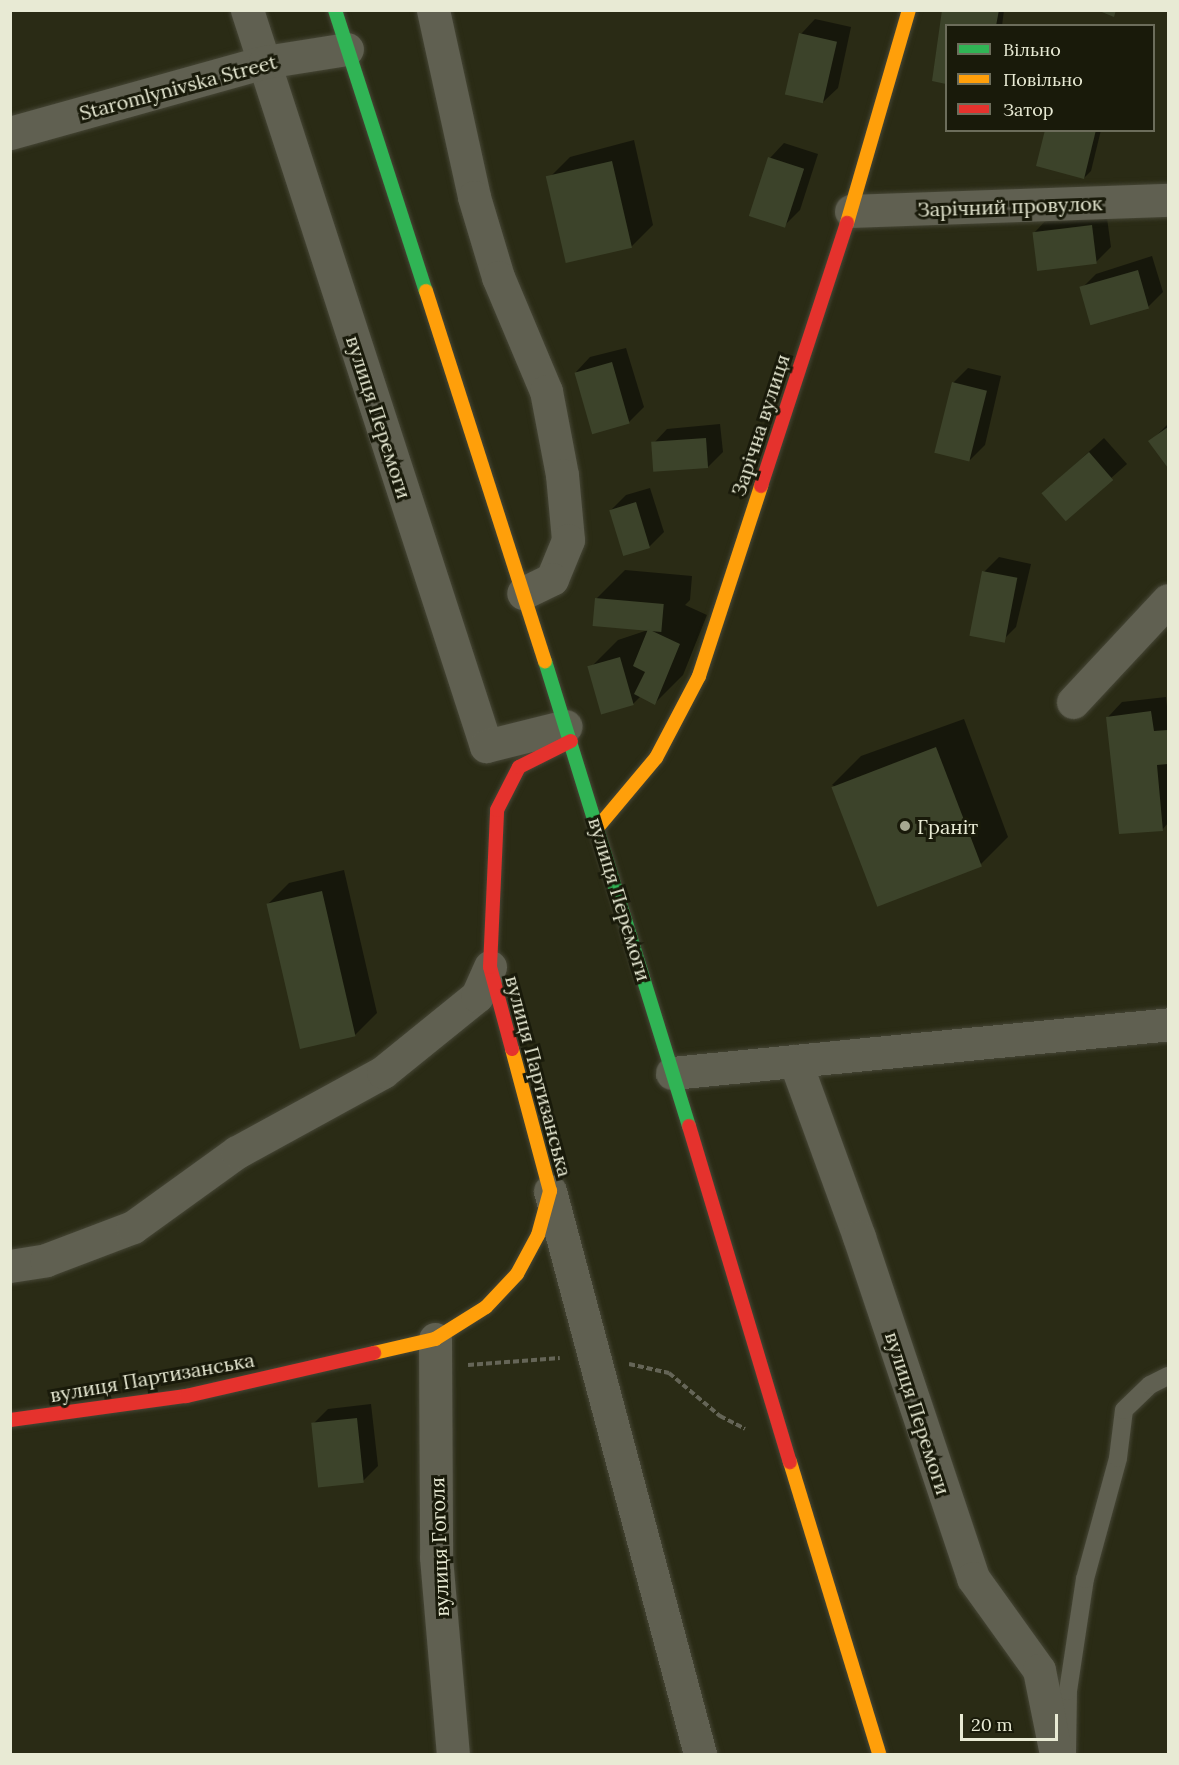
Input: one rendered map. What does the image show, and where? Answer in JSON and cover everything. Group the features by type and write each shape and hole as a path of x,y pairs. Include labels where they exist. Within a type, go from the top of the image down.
{"street":[{"name":"вулиця Перемоги","path":"247,10 486,746 568,734"},
{"name":"вулиця Перемоги","path":"335,10 598,827 879,1755"},
{"path":"433,10 474,197 498,278 546,391 562,475 568,540 552,579 523,593"},
{"name":"Зарічна вулиця","path":"598,827 656,759 699,676 851,211 909,10"},
{"name":"Staromlynivska Street","path":"10,133 264,62 347,49"},
{"name":"Зарічний провулок","path":"851,211 1168,201"},
{"path":"1073,702 1168,600"},
{"name":"вулиця Партизанська","path":"10,1420 186,1396 435,1339 486,1307 517,1274 538,1235 550,1191 490,967 497,810 519,767 568,734"},
{"path":"10,1266 46,1260 133,1227 237,1152 383,1072 477,996 490,967"},
{"path":"672,1073 1168,1024"},
{"name":"вулиця Перемоги","path":"795,1061 859,1237 973,1578 1039,1670 1056,1755"},
{"path":"550,1191 700,1755"},
{"name":"вулиця Гоголя","path":"435,1339 436,1557 453,1755"}],"lane":[{"path":"1067,1755 1068,1691 1086,1579 1118,1458 1124,1410 1150,1385 1168,1376"}],"building":[{"path":"942,10 999,10 996,24 945,24 945,84 932,81"},
{"path":"1097,10 1116,10 1114,17"},
{"path":"799,33 837,42 823,103 785,94"},
{"path":"1044,132 1096,132 1084,179 1036,166"},
{"path":"768,157 804,169 785,228 749,216"},
{"path":"612,161 632,248 566,263 546,176"},
{"path":"1092,225 1097,264 1037,271 1032,232"},
{"path":"1138,270 1149,308 1090,325 1079,287"},
{"path":"612,362 630,424 592,434 575,373"},
{"path":"952,382 987,391 969,462 934,453"},
{"path":"1168,427 1168,468 1148,441"},
{"path":"706,438 708,468 653,472 651,442"},
{"path":"1089,452 1113,480 1066,521 1041,493"},
{"path":"636,502 650,548 623,556 609,510"},
{"path":"982,571 1017,578 1005,643 969,636"},
{"path":"595,598 664,604 661,632 593,626"},
{"path":"648,629 680,644 655,705 634,694 645,672 633,666"},
{"path":"620,657 634,705 601,714 587,666"},
{"path":"1151,711 1154,731 1168,730 1168,764 1157,765 1163,831 1119,834 1106,717"},
{"name":"Граніт","path":"936,747 982,866 877,907 831,787"},
{"path":"322,891 356,1036 300,1049 266,904"},
{"path":"357,1418 364,1483 318,1487 311,1423"}],"traffic: fast":[{"path":"335,10 426,291"},
{"path":"545,661 689,1126"}],"traffic: slow":[{"path":"847,223 909,10"},
{"path":"426,291 545,661"},
{"path":"598,827 656,758 699,676 761,486"},
{"path":"374,1353 435,1339 486,1307 517,1274 538,1235 550,1191 512,1049"},
{"path":"790,1462 879,1754"}],"traffic: jam":[{"path":"761,486 847,223"},
{"path":"512,1049 490,967 497,810 519,767 571,741"},
{"path":"689,1126 790,1462"},
{"path":"10,1420 186,1396 374,1353"}],"place":[{"name":"Граніт","path":"905,826"}]}
